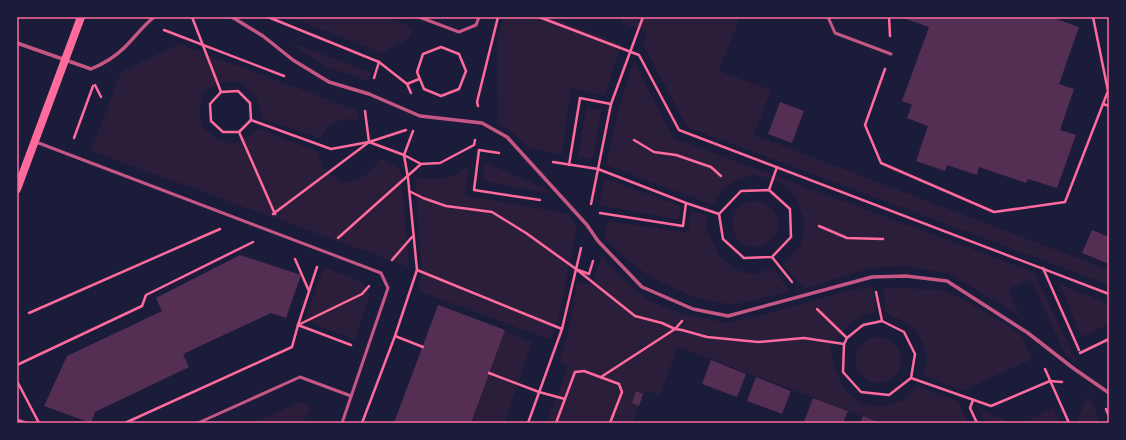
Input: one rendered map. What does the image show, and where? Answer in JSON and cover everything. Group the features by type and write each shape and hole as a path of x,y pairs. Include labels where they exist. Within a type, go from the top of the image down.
{"main road":[{"path":"17,189 80,17"}],"street":[{"path":"17,42 91,69 102,65 124,48 146,23 154,17"},
{"path":"232,17 263,36 293,60 329,82 369,94 420,116 482,124 507,137 587,225 598,241 642,287 693,309 728,316 872,277 906,276 947,281 1028,333 1073,368 1108,392"}],"lane":[{"path":"419,17 459,32 476,25 479,17"},
{"path":"828,17 835,32 891,54"},
{"path":"34,142 382,273 388,288 342,423"},
{"path":"198,423 300,377 351,396"}],"path":[{"path":"192,17 221,92"},
{"path":"267,17 379,62 407,84 412,94"},
{"path":"369,142 404,155 421,164 440,163 474,145 482,124 477,102 498,17"},
{"path":"539,17 639,55 679,130 1109,294"},
{"path":"528,423 562,329 587,225 611,104 643,17"},
{"path":"889,17 891,54 865,125 881,163 994,212 1065,202 1108,91 1093,17"},
{"path":"161,29 284,76"},
{"path":"441,47 458,54 466,71 458,89 441,96 424,89 420,79 417,72 423,54 441,47"},
{"path":"68,154 102,65"},
{"path":"407,84 420,79"},
{"path":"238,91 250,103 251,120 239,132 223,132 210,121 210,104 221,92 238,91"},
{"path":"569,165 580,98 611,104"},
{"path":"470,103 477,102"},
{"path":"1103,104 1109,106"},
{"path":"251,120 331,149 369,142 414,127"},
{"path":"239,132 284,237"},
{"path":"634,140 654,152 676,155 711,167 722,176"},
{"path":"17,365 142,306 146,295 253,241 264,229 274,213 369,142"},
{"path":"474,145 479,150"},
{"path":"329,254 340,236 408,178 421,164"},
{"path":"770,190 777,167"},
{"path":"598,169 719,214"},
{"path":"770,190 790,209 791,237 772,257 744,258 723,239 719,214 741,191 770,190"},
{"path":"409,191 423,198 446,206 492,212 526,233 576,269 636,316 662,322 675,329 707,338 758,342 804,338 844,344"},
{"path":"589,212 683,226 686,203"},
{"path":"29,313 222,228 215,226"},
{"path":"819,226 847,238 884,239"},
{"path":"298,325 362,294 413,236"},
{"path":"247,239 260,244"},
{"path":"300,260 295,257 309,291"},
{"path":"772,257 803,296 847,338"},
{"path":"125,423 292,347 318,266 312,264"},
{"path":"1043,268 1109,416"},
{"path":"417,270 562,329"},
{"path":"872,277 882,321"},
{"path":"601,377 675,329 693,309"},
{"path":"882,321 904,332 915,354 911,378 889,395 861,392 843,372 844,344 847,338 862,325 882,321"},
{"path":"298,325 387,357"},
{"path":"395,336 423,347"},
{"path":"1080,353 1109,339"},
{"path":"1044,367 1069,423"},
{"path":"556,423 575,372 584,371 619,384 622,392 610,423"},
{"path":"489,373 539,392 565,399"},
{"path":"911,378 991,406 1050,381 1094,383"},
{"path":"17,381 40,423"},
{"path":"973,400 970,408 977,423"},
{"path":"17,420 27,423"}],"shaded area":[{"path":"290,17 386,17 414,28 409,38 382,53"},
{"path":"504,17 550,17 622,44 604,96 571,88 562,155 528,147 513,133 498,123 497,39"},
{"path":"623,17 740,17 719,71 771,90 754,135 1109,270 1109,285 687,127 643,44 647,32 621,23"},
{"path":"286,41 371,72 368,81 325,66"},
{"path":"179,44 356,110 359,120 345,119 330,124 320,138 262,119 257,98 240,82 221,82 203,92 200,107 201,126 217,139 231,144 249,136 257,128 318,152 323,168 343,183 356,180 369,173 380,158 401,170 409,267 91,151 121,72"},
{"path":"634,61 673,138 1034,272 1077,363 1065,354 1031,280 1008,289 1020,316 950,274 906,266 870,268 804,289 783,265 801,244 805,221 796,199 784,184 773,179 754,175 737,180 722,190 712,205 606,165 618,111"},
{"path":"586,107 601,110 593,159 578,157"},
{"path":"485,162 548,190 549,194 483,181"},
{"path":"469,166 465,195 569,214 577,228 558,321 551,340 418,291 421,269 415,178 437,179 454,176"},
{"path":"604,178 681,206 678,220 599,205"},
{"path":"755,201 768,205 774,211 778,224 774,237 768,243 755,247 742,243 736,237 732,224 736,211 742,205"},
{"path":"691,210 707,216 706,228 720,257 735,269 752,275 773,268 790,292 732,305 696,298 650,277 622,255 604,238 609,221 688,233"},
{"path":"602,257 634,289 648,300 679,313 727,323 755,317 850,290 873,287 876,312 850,324 845,328 831,347 833,366 845,390 860,403 881,407 904,400 917,386 958,401 968,423 882,423 678,347 660,395 645,391 632,423 547,423 568,365 559,362 569,330 577,283 591,284"},
{"path":"324,267 362,282 370,295 355,340 305,320"},
{"path":"1060,284 1109,304 1109,324 1081,337"},
{"path":"883,287 941,290 965,300 1021,334 1032,359 962,391 923,375 928,360 923,343 913,326 886,313"},
{"path":"505,330 532,343 504,423 471,423"},
{"path":"878,337 891,341 897,347 901,360 897,373 891,379 878,383 865,379 859,373 855,360 859,347 865,341"},
{"path":"1088,395 1101,423 1076,422"},
{"path":"300,402 311,405 303,423 253,423"},
{"path":"978,408 1011,423 986,423"},
{"path":"1053,408 1060,423 1022,423"}],"building":[{"path":"900,17 1051,17 1079,27 1059,84 1074,89 1060,130 1076,135 1057,188 1028,179 1026,183 979,167 977,175 947,165 945,171 916,161 928,126 907,118 912,105 902,101 929,27"},
{"path":"780,102 804,111 792,143 768,134"},
{"path":"1092,230 1109,237 1109,264 1082,253"},
{"path":"240,255 301,275 286,318 271,313 183,354 189,367 95,412 91,423 44,406 67,356 162,311 156,298"},
{"path":"438,305 505,330 471,423 394,423"},
{"path":"711,360 746,374 737,397 702,384"},
{"path":"756,377 791,391 782,414 747,401"},
{"path":"636,391 643,394 639,406 632,403"},
{"path":"813,398 848,411 843,423 804,422"},
{"path":"863,416 881,423 860,423"}]}
